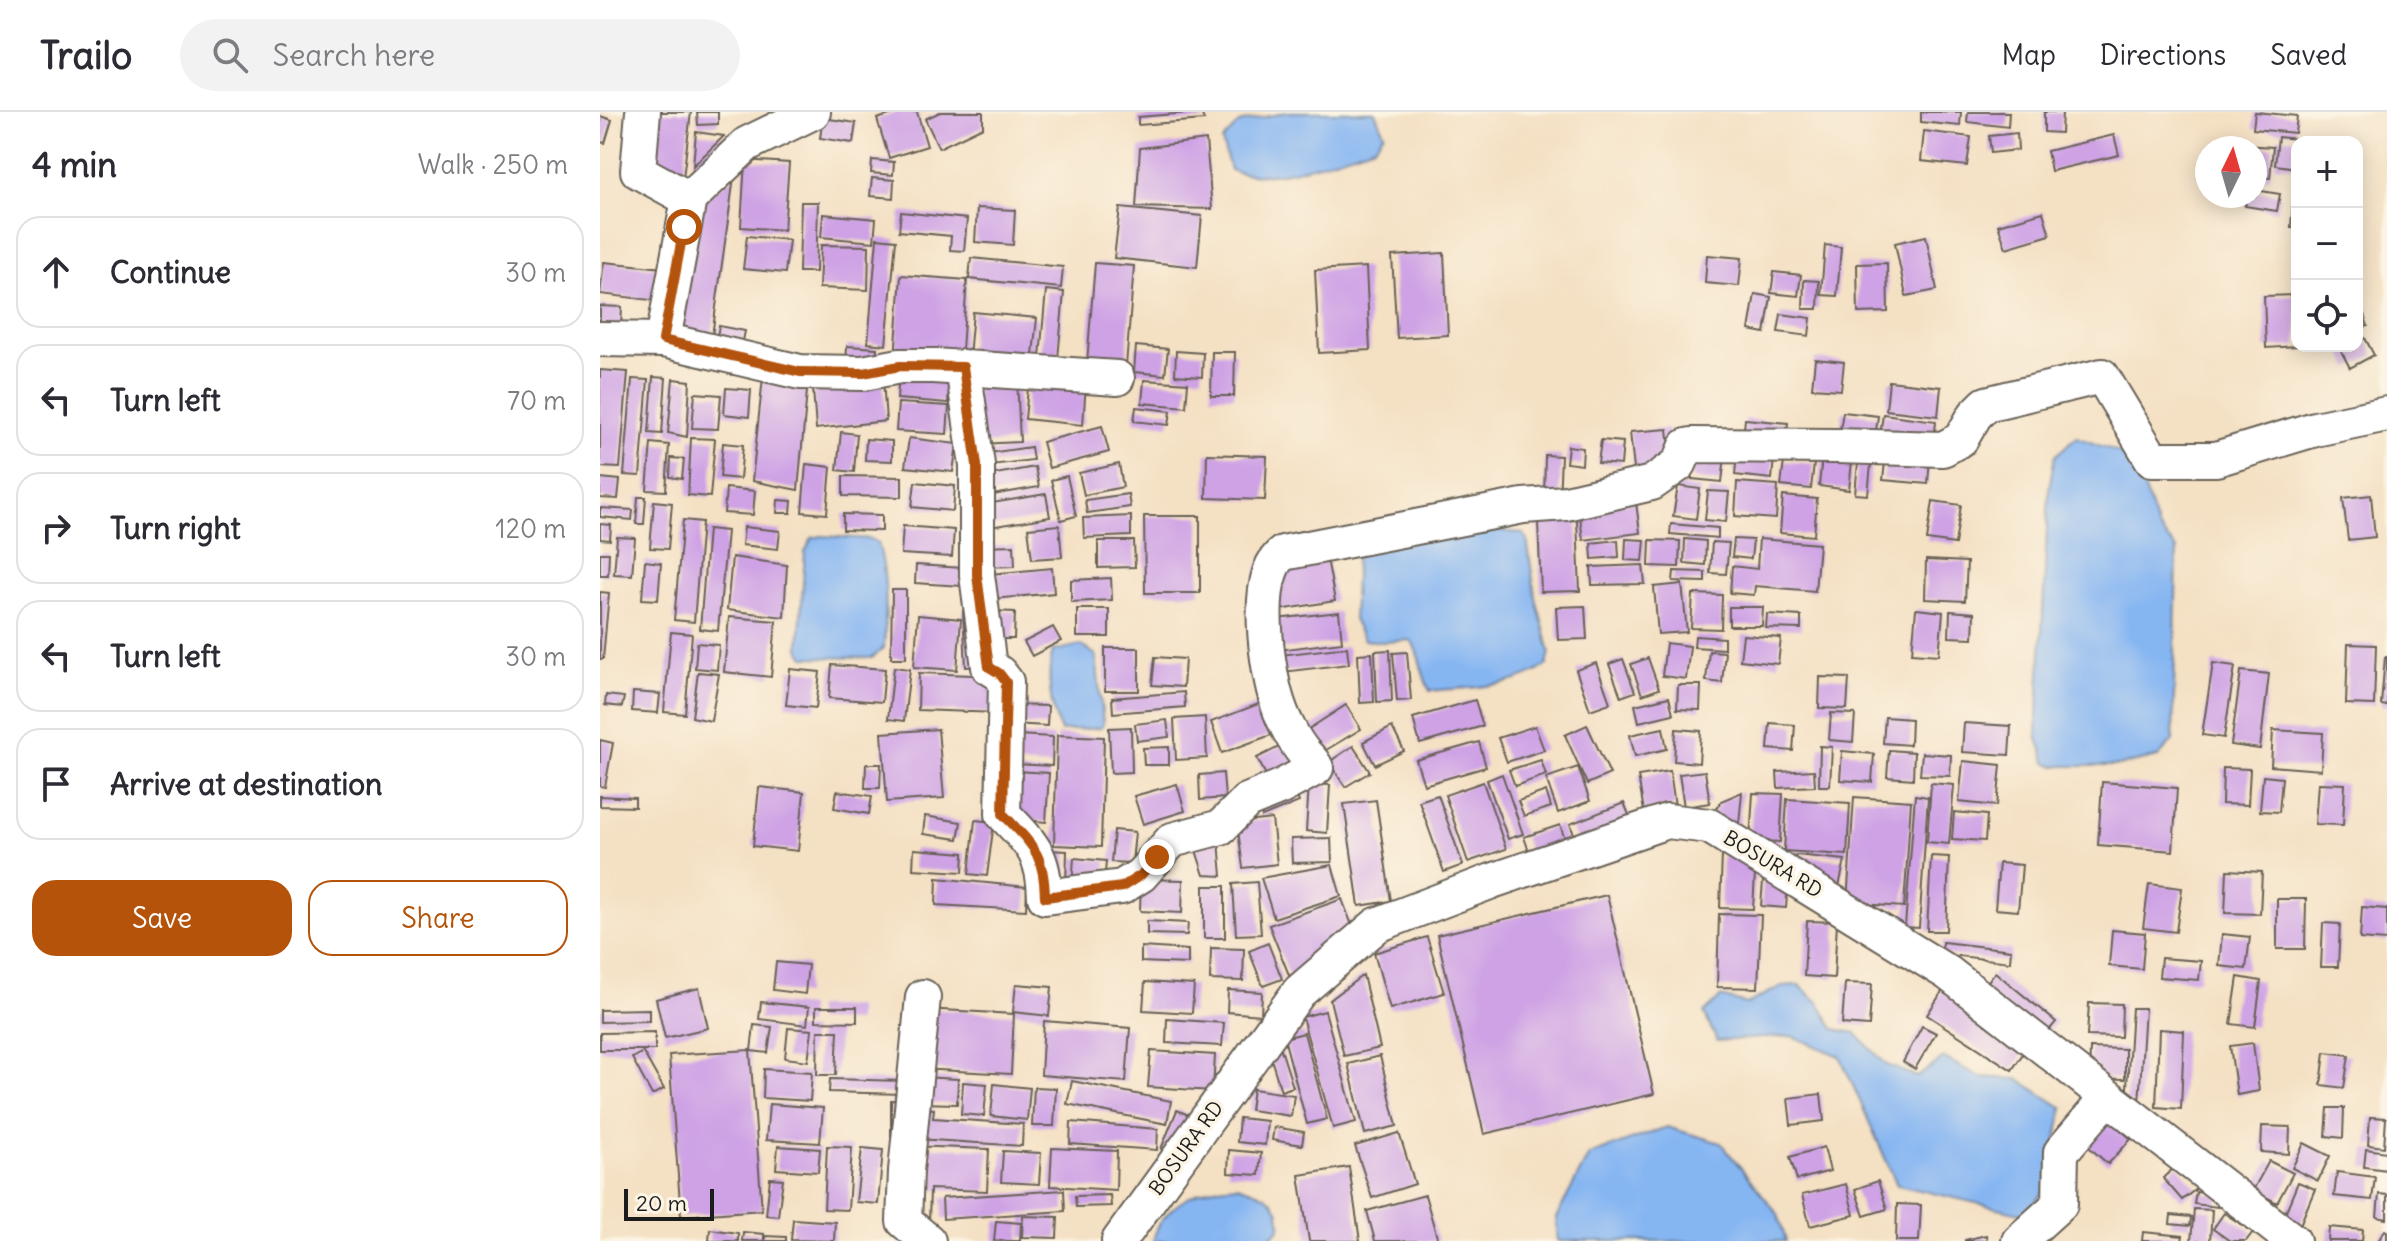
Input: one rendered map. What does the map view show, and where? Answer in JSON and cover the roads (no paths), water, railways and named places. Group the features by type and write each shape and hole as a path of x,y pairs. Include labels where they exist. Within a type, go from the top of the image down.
{"street":[{"path":"643,112 638,171 689,199"},
{"path":"663,340 689,199 747,144 813,112"},
{"path":"600,339 663,340 800,372 863,373 900,366 963,367 1117,378"},
{"path":"963,367 977,465 977,575 989,667 1006,682 1003,814 1037,852 1044,873 1045,897 1122,887 1141,875 1172,840 1221,827 1247,801 1316,768 1293,735 1278,705 1267,654 1265,613 1269,574 1276,558 1283,553 1523,506 1566,503 1652,483 1679,464 1687,446 1692,445 1943,449 1961,439 1975,415 1986,404 2102,376 2152,459 2216,459 2315,429 2387,414"},
{"name":"BOSURA RD","path":"1119,1241 1299,992 1377,925 1492,881 1667,821 1709,826 1948,973 2293,1241"},
{"path":"923,997 904,1221 928,1241"},
{"path":"2019,1241 2060,1204 2061,1152 2108,1097"}],"water":[{"path":"1287,112 1375,112 1384,133 1375,146 1303,168 1265,174 1230,170 1222,141 1239,123"},
{"path":"2076,437 2121,453 2142,482 2158,528 2177,550 2173,741 2158,757 2119,766 2055,766 2046,762 2037,735 2049,488 2055,456"},
{"path":"1500,531 1523,533 1527,539 1535,594 1550,652 1547,665 1506,683 1430,691 1411,640 1364,640 1353,620 1356,555 1373,544"},
{"path":"812,538 871,539 878,543 885,582 885,635 884,648 872,658 805,657 799,648 805,552"},
{"path":"1081,645 1096,655 1103,723 1101,728 1061,731 1052,702 1050,680 1053,651"},
{"path":"1799,985 1820,1004 1834,1029 1855,1033 1887,1065 1917,1077 1944,1058 1980,1077 2018,1079 2063,1108 2047,1189 2024,1214 1897,1185 1840,1056 1792,1036 1717,1041 1704,1013 1721,997 1747,1004 1782,986"},
{"path":"1667,1127 1721,1143 1778,1214 1786,1241 1558,1241 1556,1218 1589,1155"},
{"path":"1237,1185 1269,1198 1278,1210 1280,1228 1267,1241 1153,1241 1158,1228 1174,1207 1198,1193"}]}
